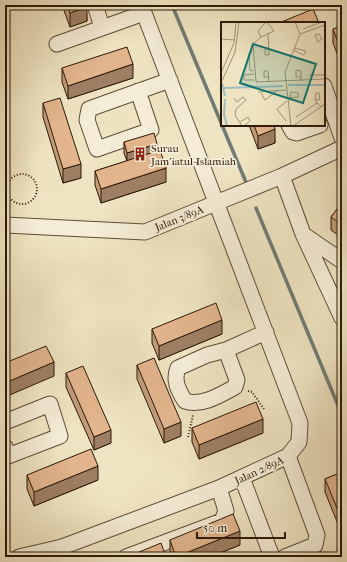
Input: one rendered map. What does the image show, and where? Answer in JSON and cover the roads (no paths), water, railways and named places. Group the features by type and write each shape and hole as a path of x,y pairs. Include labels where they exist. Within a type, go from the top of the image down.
{"street":[{"path":"95,5 102,27"},
{"path":"57,44 102,27 143,9"},
{"name":"Jalan 2/89A","path":"19,557 64,552 242,478 288,456 299,442 300,423 143,9"},
{"path":"138,91 151,130 97,149 87,120 89,109 138,91 170,80"},
{"path":"325,93 329,122 342,138"},
{"path":"290,126 293,132 297,133 317,126"},
{"name":"Jalan 3/89A","path":"5,225 145,232 282,176 342,148"},
{"path":"282,176 303,234 342,318"},
{"path":"303,234 342,261"},
{"path":"226,350 237,380 235,387 214,398 196,403 185,401 180,392 175,375 178,368 207,355 226,350 266,332"},
{"path":"5,422 50,404 60,436 8,456 5,447"},
{"path":"285,557 315,544 317,535 288,456"},
{"path":"242,478 272,557"},
{"path":"126,557 222,522 226,511 219,488"}],"waterway":[{"path":"172,5 221,123"},
{"path":"222,126 248,187"},
{"path":"256,208 342,415"}],"place":[{"name":"Surau Jam'iatul-Islamiah","path":"140,154"}]}
